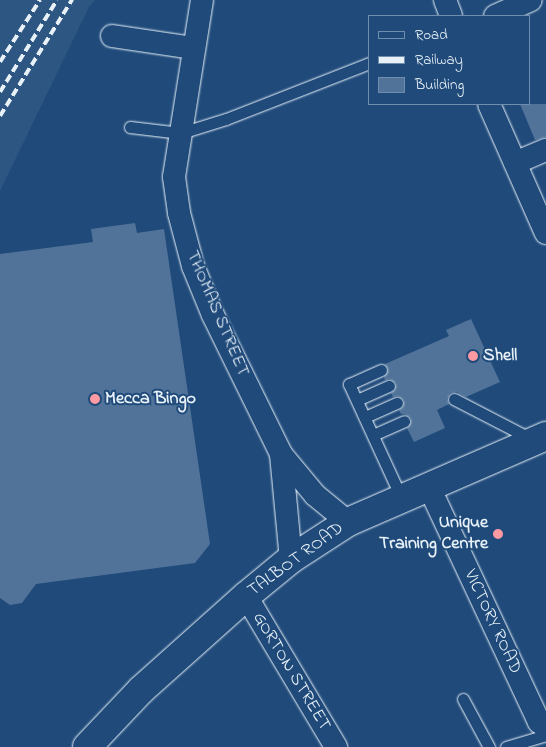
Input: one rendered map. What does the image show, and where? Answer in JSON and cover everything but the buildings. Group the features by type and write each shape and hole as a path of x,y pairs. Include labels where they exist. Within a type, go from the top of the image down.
{"main road":[{"name":"TALBOT ROAD","path":"87,747 141,690 246,596 291,560 348,522 541,438"}],"street":[{"name":"THOMAS STREET","path":"202,0 174,177 179,213 193,266 213,315 281,454 314,495 348,522"},
{"path":"445,0 451,15"},
{"path":"497,15 532,0"},
{"path":"112,36 193,48"},
{"path":"489,105 546,233"},
{"path":"514,163 546,150"},
{"name":"THOMAS STREET","path":"281,454 291,560"},
{"name":"VICTORY ROAD","path":"429,487 539,722 546,727"},
{"name":"GORTON STREET","path":"246,596 336,747"}],"lane":[{"path":"130,127 180,133 226,119 368,64"},
{"path":"381,370 349,384 402,499"},
{"path":"356,400 389,386"},
{"path":"454,399 541,438"},
{"path":"365,417 397,404"},
{"path":"373,435 404,421"},
{"path":"463,699 489,747"},
{"path":"506,747 546,735"}],"shaded area":[{"path":"0,0 95,0 89,7 0,191"}],"railway":[{"path":"0,62 40,0"},
{"path":"0,92 57,0"},
{"path":"0,116 72,0"}],"place":[{"name":"Shell","path":"473,356"},
{"name":"Mecca Bingo","path":"95,399"},
{"name":"Unique Training Centre","path":"498,534"}]}
